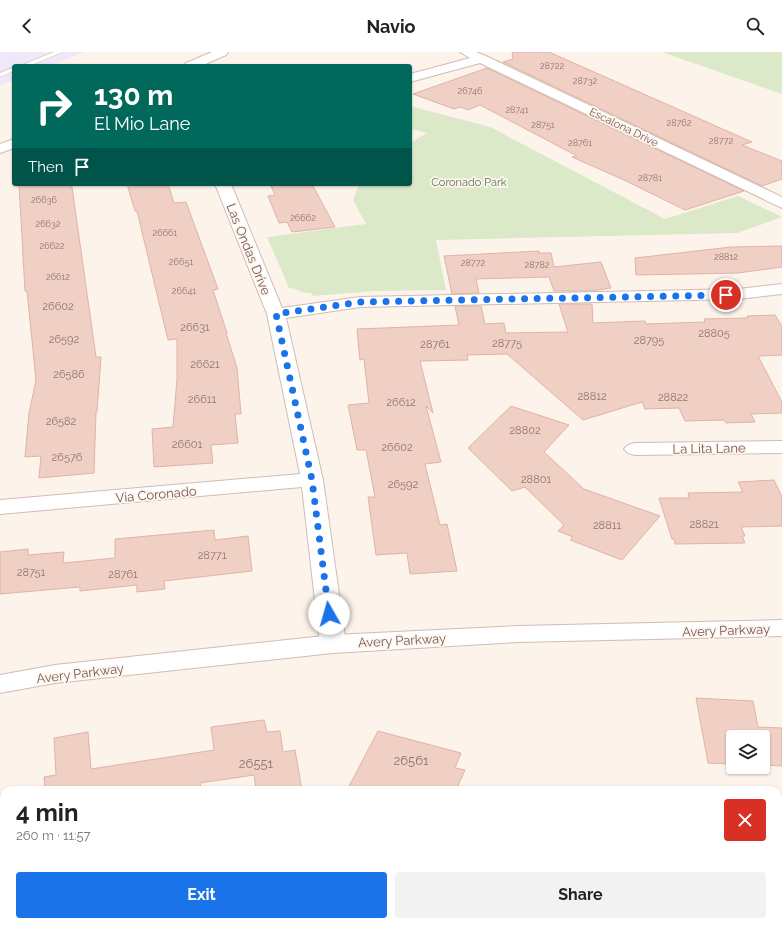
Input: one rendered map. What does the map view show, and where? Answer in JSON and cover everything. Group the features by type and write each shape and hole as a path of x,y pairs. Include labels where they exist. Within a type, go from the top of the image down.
{"street":[{"path":"195,64 222,52"},
{"name":"Escalona Drive","path":"466,52 782,203"},
{"path":"412,77 482,59"},
{"path":"0,149 12,144"},
{"name":"Las Ondas Drive","path":"224,186 276,314 312,480 333,644"},
{"path":"276,314 360,302 739,294 782,289"},
{"name":"La Lita Lane","path":"635,449 782,447"},
{"name":"Via Coronado","path":"0,507 312,480"},
{"name":"Avery Parkway","path":"0,684 55,674 333,644 518,634 782,628"}],"lane":[{"path":"28,64 60,52"},
{"path":"0,75 12,71"}],"shaded area":[{"path":"0,52 85,52 54,64 12,64 12,81 0,85"}],"green space":[{"path":"662,52 782,52 782,94"},
{"name":"Coronado Park","path":"412,107 490,127 665,219 738,196 782,217 737,233 436,240 446,290 374,291 313,296 311,293 305,293 289,288 267,237 366,224 353,200 358,186 412,186 412,142 427,133 412,129"}],"building":[{"path":"512,52 549,52 752,142 742,145 782,161 782,179 762,186 503,62 513,59"},
{"path":"487,68 744,191 685,210 624,180 572,157 577,156 480,105 468,110 460,107 454,109 413,94"},
{"path":"19,186 70,186 72,187 96,357 101,357 96,412 94,473 39,478 41,456 25,457 29,413 36,380 27,291 25,291"},
{"path":"128,186 169,186 174,203 186,202 218,289 213,290 237,368 241,414 235,414 238,443 211,445 213,463 154,467 152,429 173,427 177,379 177,339 168,340 137,211 135,211"},
{"path":"271,186 313,186 335,227 292,232 287,222 279,223 268,196 275,195"},
{"path":"782,246 782,267 738,273 636,275 635,258 731,247"},
{"path":"539,251 539,253 551,253 554,267 601,262 611,288 591,291 554,291 549,277 476,279 479,293 452,294 444,256"},
{"path":"559,304 592,304 593,323 645,321 646,324 705,322 704,319 748,318 747,316 775,315 782,326 782,355 758,356 782,402 782,413 751,414 755,422 726,423 724,420 685,421 679,408 645,409 642,402 583,420 507,354 467,355 468,360 420,361 433,413 426,406 441,462 425,464 440,525 447,524 457,571 410,574 407,553 376,555 368,497 375,497 366,450 357,450 348,405 369,403 364,359 360,360 357,329 459,325 455,306 481,306 485,324 504,323 506,333 568,332"},
{"path":"511,406 569,425 544,452 584,489 660,516 622,560 570,540 573,537 558,531 564,525 525,487 512,491 468,448"},
{"path":"774,480 782,497 782,526 741,527 745,536 742,536 745,543 675,544 659,498 689,498 688,493 743,492 738,482"},
{"path":"214,530 215,540 248,536 252,571 164,581 165,589 137,592 137,585 80,591 80,587 0,594 0,552 28,549 28,555 64,552 63,563 115,558 115,539"},
{"path":"696,698 753,701 758,727 782,728 782,766 770,765 770,730 726,730 726,764 708,763"},
{"path":"264,720 267,732 280,731 283,752 295,750 301,786 255,786 254,775 200,783 200,786 45,786 44,777 56,775 54,738 88,732 91,769 214,750 211,727"},
{"path":"378,731 461,753 455,768 465,770 458,786 349,786"}],"route":[{"path":"329,614 312,480 276,314 360,302 726,295"}]}
